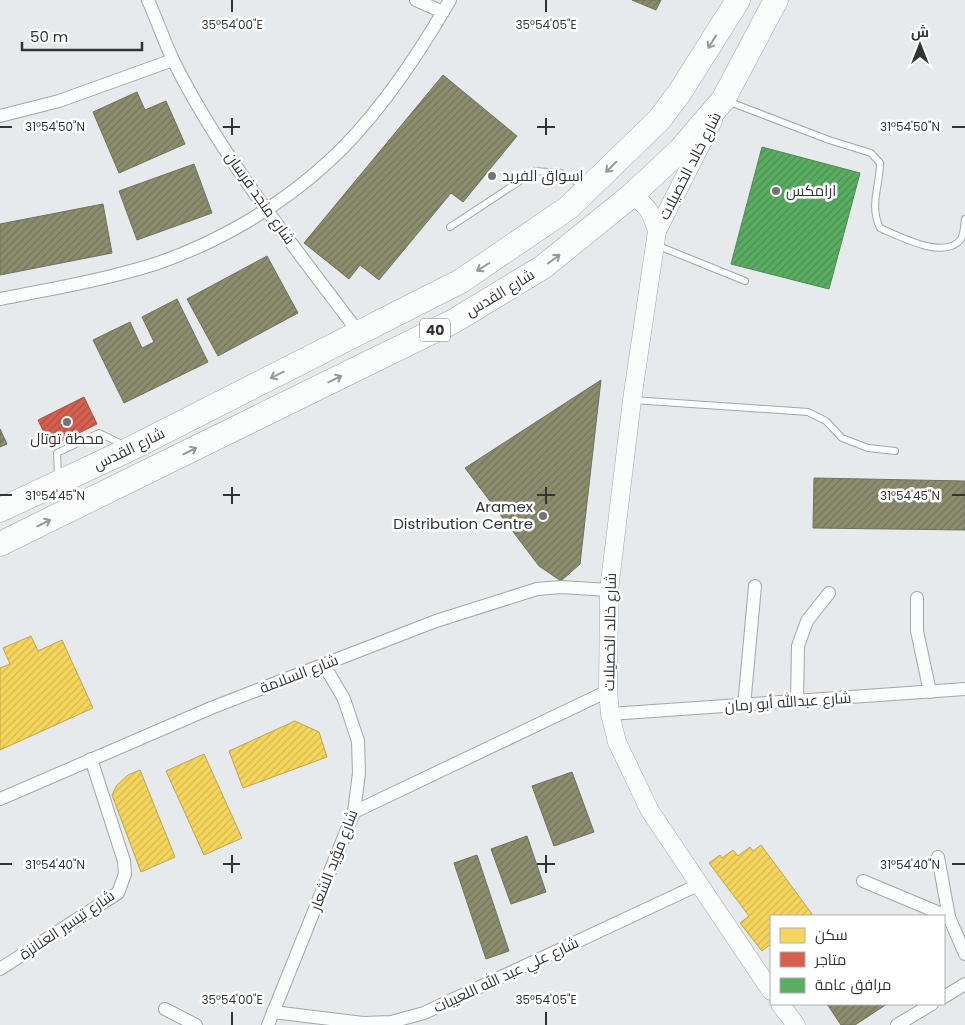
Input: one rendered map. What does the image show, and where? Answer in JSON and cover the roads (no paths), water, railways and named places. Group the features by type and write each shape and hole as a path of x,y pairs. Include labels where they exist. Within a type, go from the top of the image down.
{"highway":[{"name":"شارع القدس","path":"0,510 132,448 461,281 496,259 568,208 659,120 680,92 738,0"},
{"name":"شارع القدس","path":"0,544 461,317 542,267 632,196 680,150 723,100 776,0"}],"street":[{"name":"شارع منجد فرسان","path":"148,0 173,60 216,133 267,210 359,333"},
{"path":"416,0 443,12"},
{"path":"0,299 93,282 156,263 205,243 267,210 328,163 386,97 450,0"},
{"path":"0,116 59,102 173,60"},
{"name":"شارع خالد الخصيلات","path":"723,100 656,238 632,400 609,590 608,691 610,714 618,742 650,811 770,990"},
{"name":"شارع خالد الخصيلات","path":"632,196 645,204 651,213 656,238"},
{"path":"744,706 755,586"},
{"name":"شارع السلامة","path":"0,799 211,708 436,621 509,596 537,589 561,587 609,590"},
{"path":"797,702 798,646 807,621 829,593"},
{"path":"917,598 917,631 930,692"},
{"name":"شارع مؤيد الشعار","path":"268,1025 354,812 359,773 358,741 344,698 324,665"},
{"name":"شارع عبدالله أبو رمان","path":"610,714 965,689"},
{"path":"354,812 608,691"},
{"name":"شارع تيسير العنانزة","path":"0,969 118,893 124,883 124,861 90,759"},
{"path":"938,857 949,917 965,954"},
{"path":"863,881 944,915"},
{"name":"شارع علي عبد الله اللعيبات","path":"273,1012 363,1023 391,1022 424,1013 698,885"},
{"path":"945,915 949,917"},
{"path":"945,996 965,984"},
{"path":"781,1005 796,1025"},
{"path":"897,1025 930,1005"},
{"path":"165,1009 196,1025"}],"lane":[{"path":"723,100 829,140 871,153 880,162 880,175 874,202 875,217 880,228 922,245 942,248 955,245 962,237 965,220"},
{"path":"450,226 535,171 561,173 589,189"},
{"path":"656,238 744,281"},
{"path":"632,400 808,412 826,421 842,438 868,448 895,451"}],"place":[{"name":"اسواق الفريد","path":"492,176"},
{"name":"ارامكس","path":"776,191"},
{"name":"محطة توتال","path":"67,422"},
{"name":"Aramex Distribution Centre","path":"543,516"}]}
